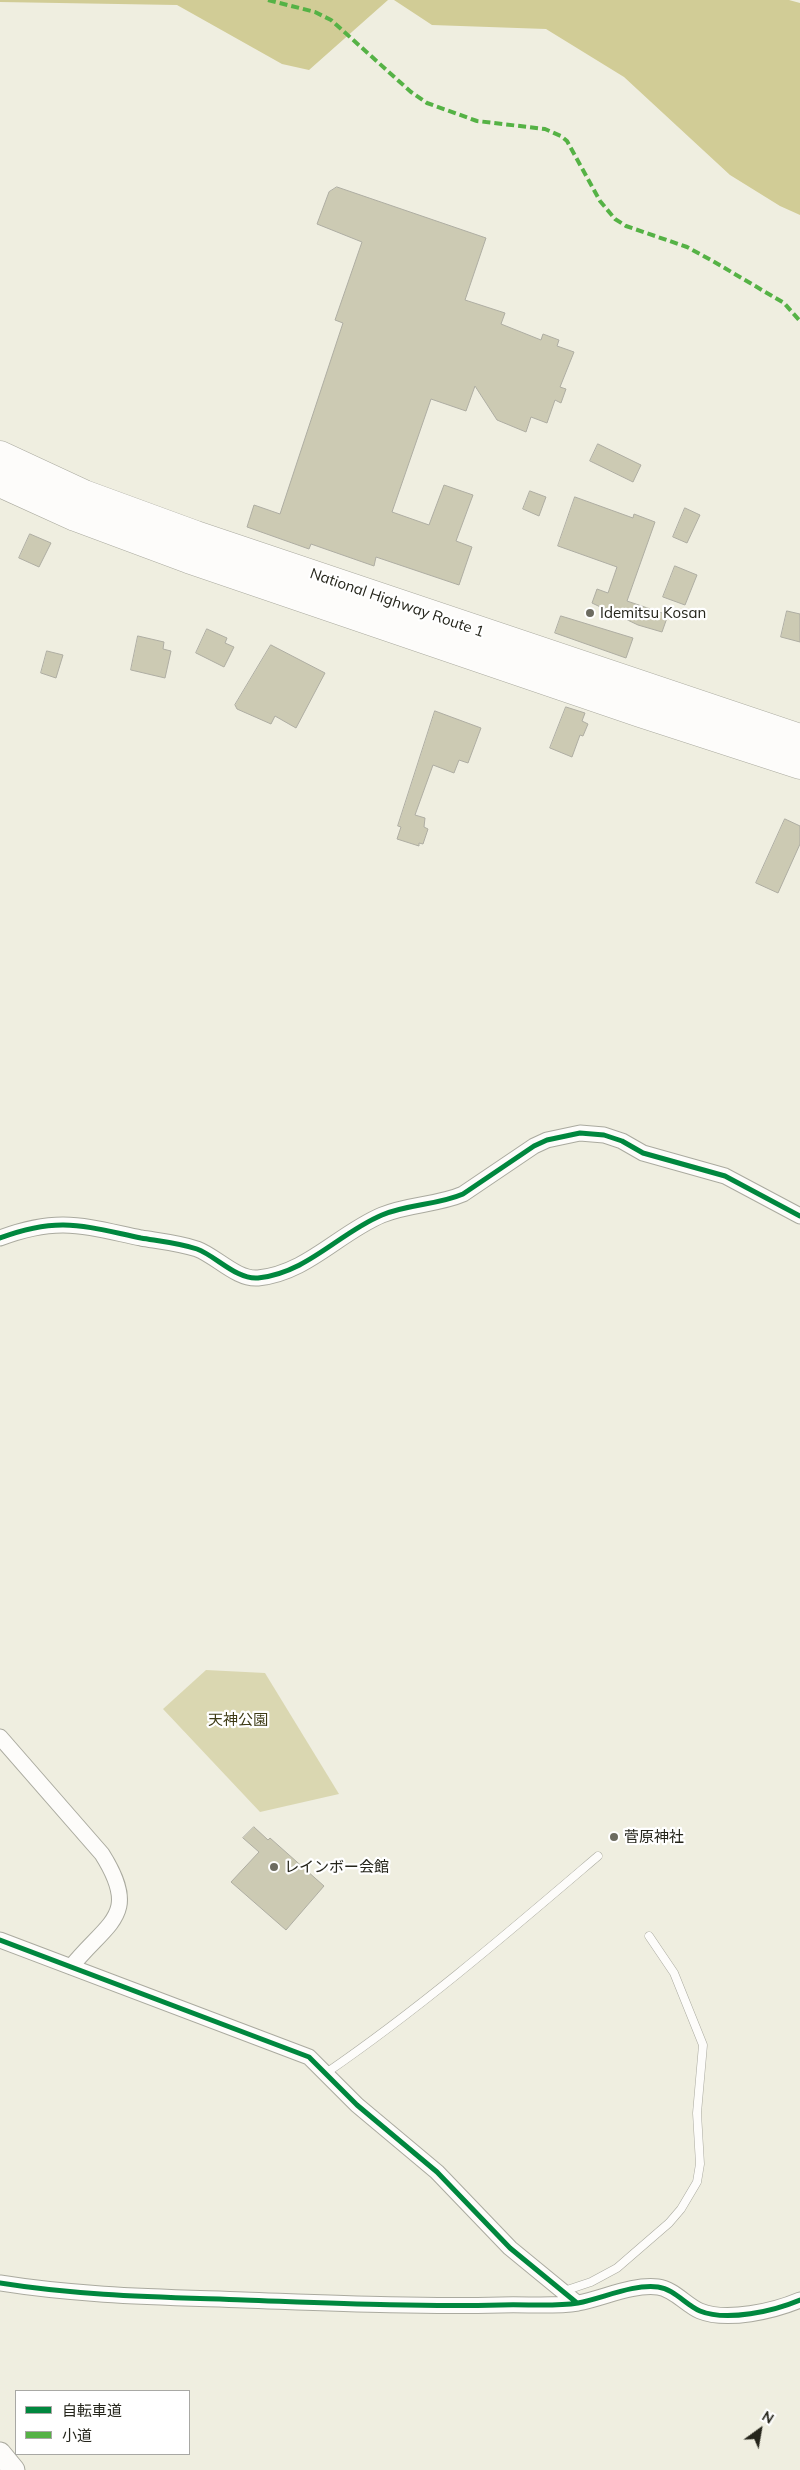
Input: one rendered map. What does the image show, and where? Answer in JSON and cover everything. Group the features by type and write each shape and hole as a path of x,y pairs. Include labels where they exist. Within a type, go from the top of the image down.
{"highway":[{"name":"National Highway Route 1","path":"0,455 80,506"},
{"name":"National Highway Route 1","path":"8,489 80,506 192,547 644,701 800,765"},
{"name":"National Highway Route 1","path":"644,701 800,738"}],"street":[{"path":"0,1238 24,1229 59,1224 87,1225 196,1249 237,1272 257,1278 294,1267 317,1257 356,1229 384,1214 451,1200 463,1194 534,1146 547,1140 580,1133 604,1135 622,1141 643,1153 725,1176 800,1216"},
{"path":"0,1737 102,1854 116,1876 121,1900 116,1916 71,1967"},
{"path":"0,1940 309,2057 357,2105 437,2172 510,2248 577,2303"},
{"path":"0,2283 61,2290 174,2298 322,2303 496,2305 577,2303 640,2288 659,2287 701,2311 713,2314 741,2314 775,2310 800,2300"},
{"path":"0,2453 14,2470"}],"lane":[{"path":"326,2073 386,2032 492,1947 598,1856"},
{"path":"564,2291 591,2282 617,2268 669,2223 697,2182 700,2164 697,2114 703,2045 674,1973 649,1936"}],"green space":[{"name":"天神公園","path":"206,1670 265,1673 339,1794 260,1812 163,1709"}],"shaded area":[{"path":"0,0 388,0 309,70 282,64 177,5 0,2"},
{"path":"394,0 789,0 800,3 800,215 780,206 730,175 624,77 546,29 432,25"}],"building":[{"path":"337,187 486,238 465,300 505,313 501,324 541,340 543,334 559,340 557,346 574,352 560,387 566,389 561,403 555,400 547,423 531,417 526,432 497,420 475,386 466,411 431,399 392,512 429,525 444,485 473,495 456,541 472,547 459,585 376,557 374,566 311,544 309,549 247,527 254,505 280,514 343,323 335,320 362,242 317,224 329,192"},
{"path":"598,444 641,465 633,482 590,461"},
{"path":"530,491 546,497 539,516 523,509"},
{"path":"575,497 633,518 634,514 655,522 627,601 668,615 662,632 638,625 592,603 597,589 608,593 617,567 558,546"},
{"path":"685,508 700,515 687,543 673,537"},
{"path":"30,534 51,543 39,567 19,558"},
{"path":"675,566 697,575 685,605 663,597"},
{"path":"787,611 800,614 800,642 781,637"},
{"path":"561,616 633,638 626,658 555,633"},
{"path":"207,629 227,638 225,643 234,647 224,667 196,653"},
{"path":"138,636 164,642 163,649 171,651 165,678 131,670"},
{"path":"271,645 325,673 296,728 275,716 271,724 237,709 235,705"},
{"path":"47,651 63,655 56,678 41,673"},
{"path":"566,707 585,713 582,721 588,724 583,736 580,735 572,757 550,748"},
{"path":"435,711 481,728 468,763 459,760 454,773 433,765 415,815 425,818 424,827 428,829 423,844 419,843 419,846 397,839 401,827 398,826"},
{"path":"785,819 800,826 800,844 778,893 756,883"},
{"name":"レインボー会館","path":"254,1827 268,1840 270,1838 324,1886 286,1930 231,1882 259,1852 243,1838"}],"marked path":[{"path":"268,0 315,12 331,20 411,92 427,103 477,121 545,129 561,136 567,141 600,201 615,219 626,226 687,247 711,260 784,303 800,321"}],"cycle path":[{"path":"0,1238 39,1227 55,1225 86,1227 197,1249 234,1272 250,1278 276,1275 307,1261 351,1232 382,1215 463,1194 534,1146 547,1140 580,1133 604,1135 622,1141 643,1153 725,1176 800,1216"},
{"path":"0,1940 309,2057 357,2105 437,2172 510,2248 577,2303"},
{"path":"0,2283 60,2291 122,2295 437,2305 569,2304 588,2301 628,2289 658,2287 675,2294 700,2311 723,2315 750,2314 777,2308 800,2300"}],"place":[{"name":"Idemitsu Kosan","path":"590,613"},
{"name":"菅原神社","path":"614,1837"},
{"name":"レインボー会館","path":"274,1867"}]}
